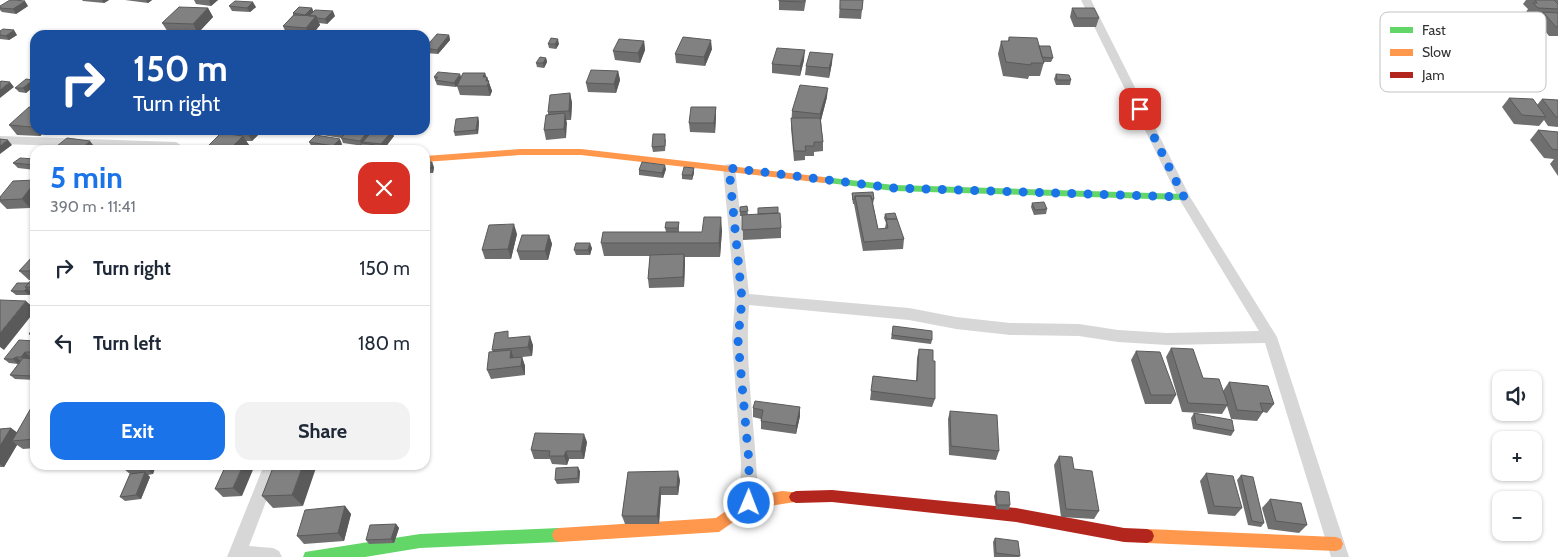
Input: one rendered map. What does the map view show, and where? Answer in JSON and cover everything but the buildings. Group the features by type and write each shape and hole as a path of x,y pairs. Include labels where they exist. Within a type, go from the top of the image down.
{"street":[{"path":"310,557 328,556 420,541 502,539 719,525 749,503 782,497 832,496 1016,515 1124,535 1338,551 1270,337 1184,197 1086,0"},
{"path":"0,140 147,145"},
{"path":"430,159 520,152 580,152 894,188 1184,197"},
{"path":"729,168 742,299 738,340 749,462 749,503"},
{"path":"742,299 910,314 956,323 1010,329 1078,330 1118,336 1167,339 1270,337"},
{"path":"270,470 237,556 273,557"}],"traffic: fast":[{"path":"824,180 894,188 1184,197"},
{"path":"310,557 328,556 420,541 559,535"}],"traffic: slow":[{"path":"430,159 520,152 581,152 824,180"},
{"path":"559,535 719,525 749,503 782,497 796,497"},
{"path":"1147,536 1336,544"}],"traffic: jam":[{"path":"796,497 832,496 1016,515 1124,535 1147,536"}],"route":[{"path":"749,503 749,462 738,340 742,299 729,168 894,188 1184,197 1140,109"}]}
